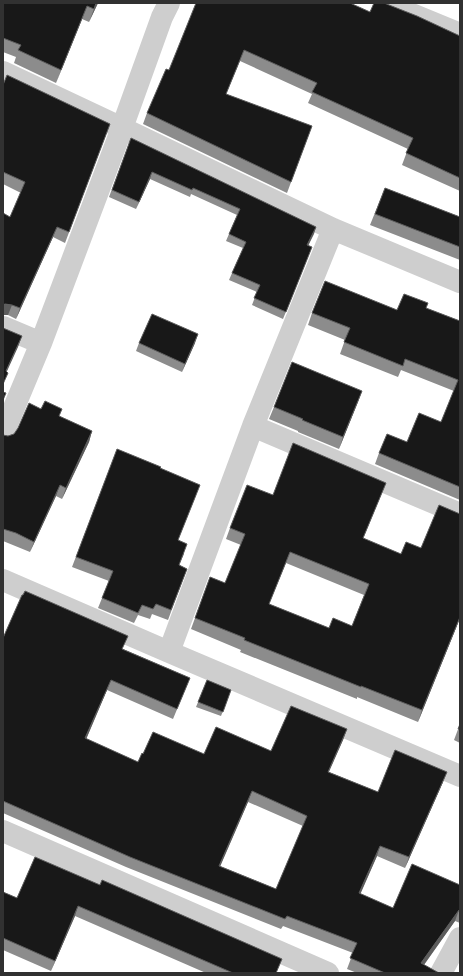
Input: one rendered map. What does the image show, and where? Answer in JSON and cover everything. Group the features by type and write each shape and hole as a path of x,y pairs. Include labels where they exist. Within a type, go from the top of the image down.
{"street":[{"path":"3,434 41,343 162,17 169,3"},
{"path":"385,3 460,34"},
{"path":"3,72 334,229 460,282"},
{"path":"169,652 253,426 334,229"},
{"path":"3,327 41,343"},
{"path":"253,426 460,514"},
{"path":"3,580 460,776"},
{"path":"3,832 328,973"},
{"path":"441,973 460,938"}],"building":[{"path":"3,3 96,3 94,9 87,6 61,70 18,50 21,45 3,38"},
{"path":"196,3 350,3 370,12 374,3 384,3 417,16 460,36 460,178 406,153 413,138 312,92 317,83 244,50 226,94 312,126 291,182 147,113 166,69 169,70"},
{"path":"7,75 110,124 69,232 57,227 20,308 12,305 3,305 3,213 10,217 25,182 3,172 3,85"},
{"path":"131,138 316,227 307,245 312,247 286,312 254,298 260,285 232,273 246,242 229,234 240,209 152,172 139,202 112,190"},
{"path":"385,188 460,217 460,247 375,214"},
{"path":"325,281 397,310 404,294 428,303 426,308 460,321 460,487 379,453 387,434 407,442 419,413 441,422 458,380 405,359 403,366 344,342 350,328 312,313"},
{"path":"152,314 198,334 185,364 139,343"},
{"path":"3,328 22,336 6,371 8,373 3,384"},
{"path":"292,362 362,391 343,437 274,407"},
{"path":"3,392 6,393 3,400"},
{"path":"45,401 62,409 59,416 92,431 66,488 60,485 34,542 16,533 3,529 3,435 8,436 14,434 29,403 41,409"},
{"path":"293,443 386,483 363,538 401,554 406,542 421,548 439,505 460,514 460,617 422,710 244,640 245,638 195,618 210,577 225,583 245,534 230,528 247,485 273,495","holes":["290,552 369,584 352,626 333,618 329,628 269,604"]},
{"path":"117,449 200,485 178,540 187,544 179,565 187,569 171,610 156,604 153,609 142,605 138,613 102,598 113,571 76,557"},
{"path":"25,591 128,636 122,649 190,678 177,709 111,680 85,738 138,762 153,732 204,754 216,727 271,751 291,706 347,729 328,772 378,792 395,750 447,772 409,857 380,846 359,893 393,908 412,864 460,885 460,911 459,910 421,963 439,973 385,973 350,958 357,943 287,916 285,919 130,857 3,801 3,638","holes":["252,791 307,816 276,889 219,866"]},
{"path":"207,680 231,690 223,712 198,702"},
{"path":"35,857 100,885 102,880 282,959 276,973 233,973 78,906 55,961 3,938 3,892 17,898"}]}
